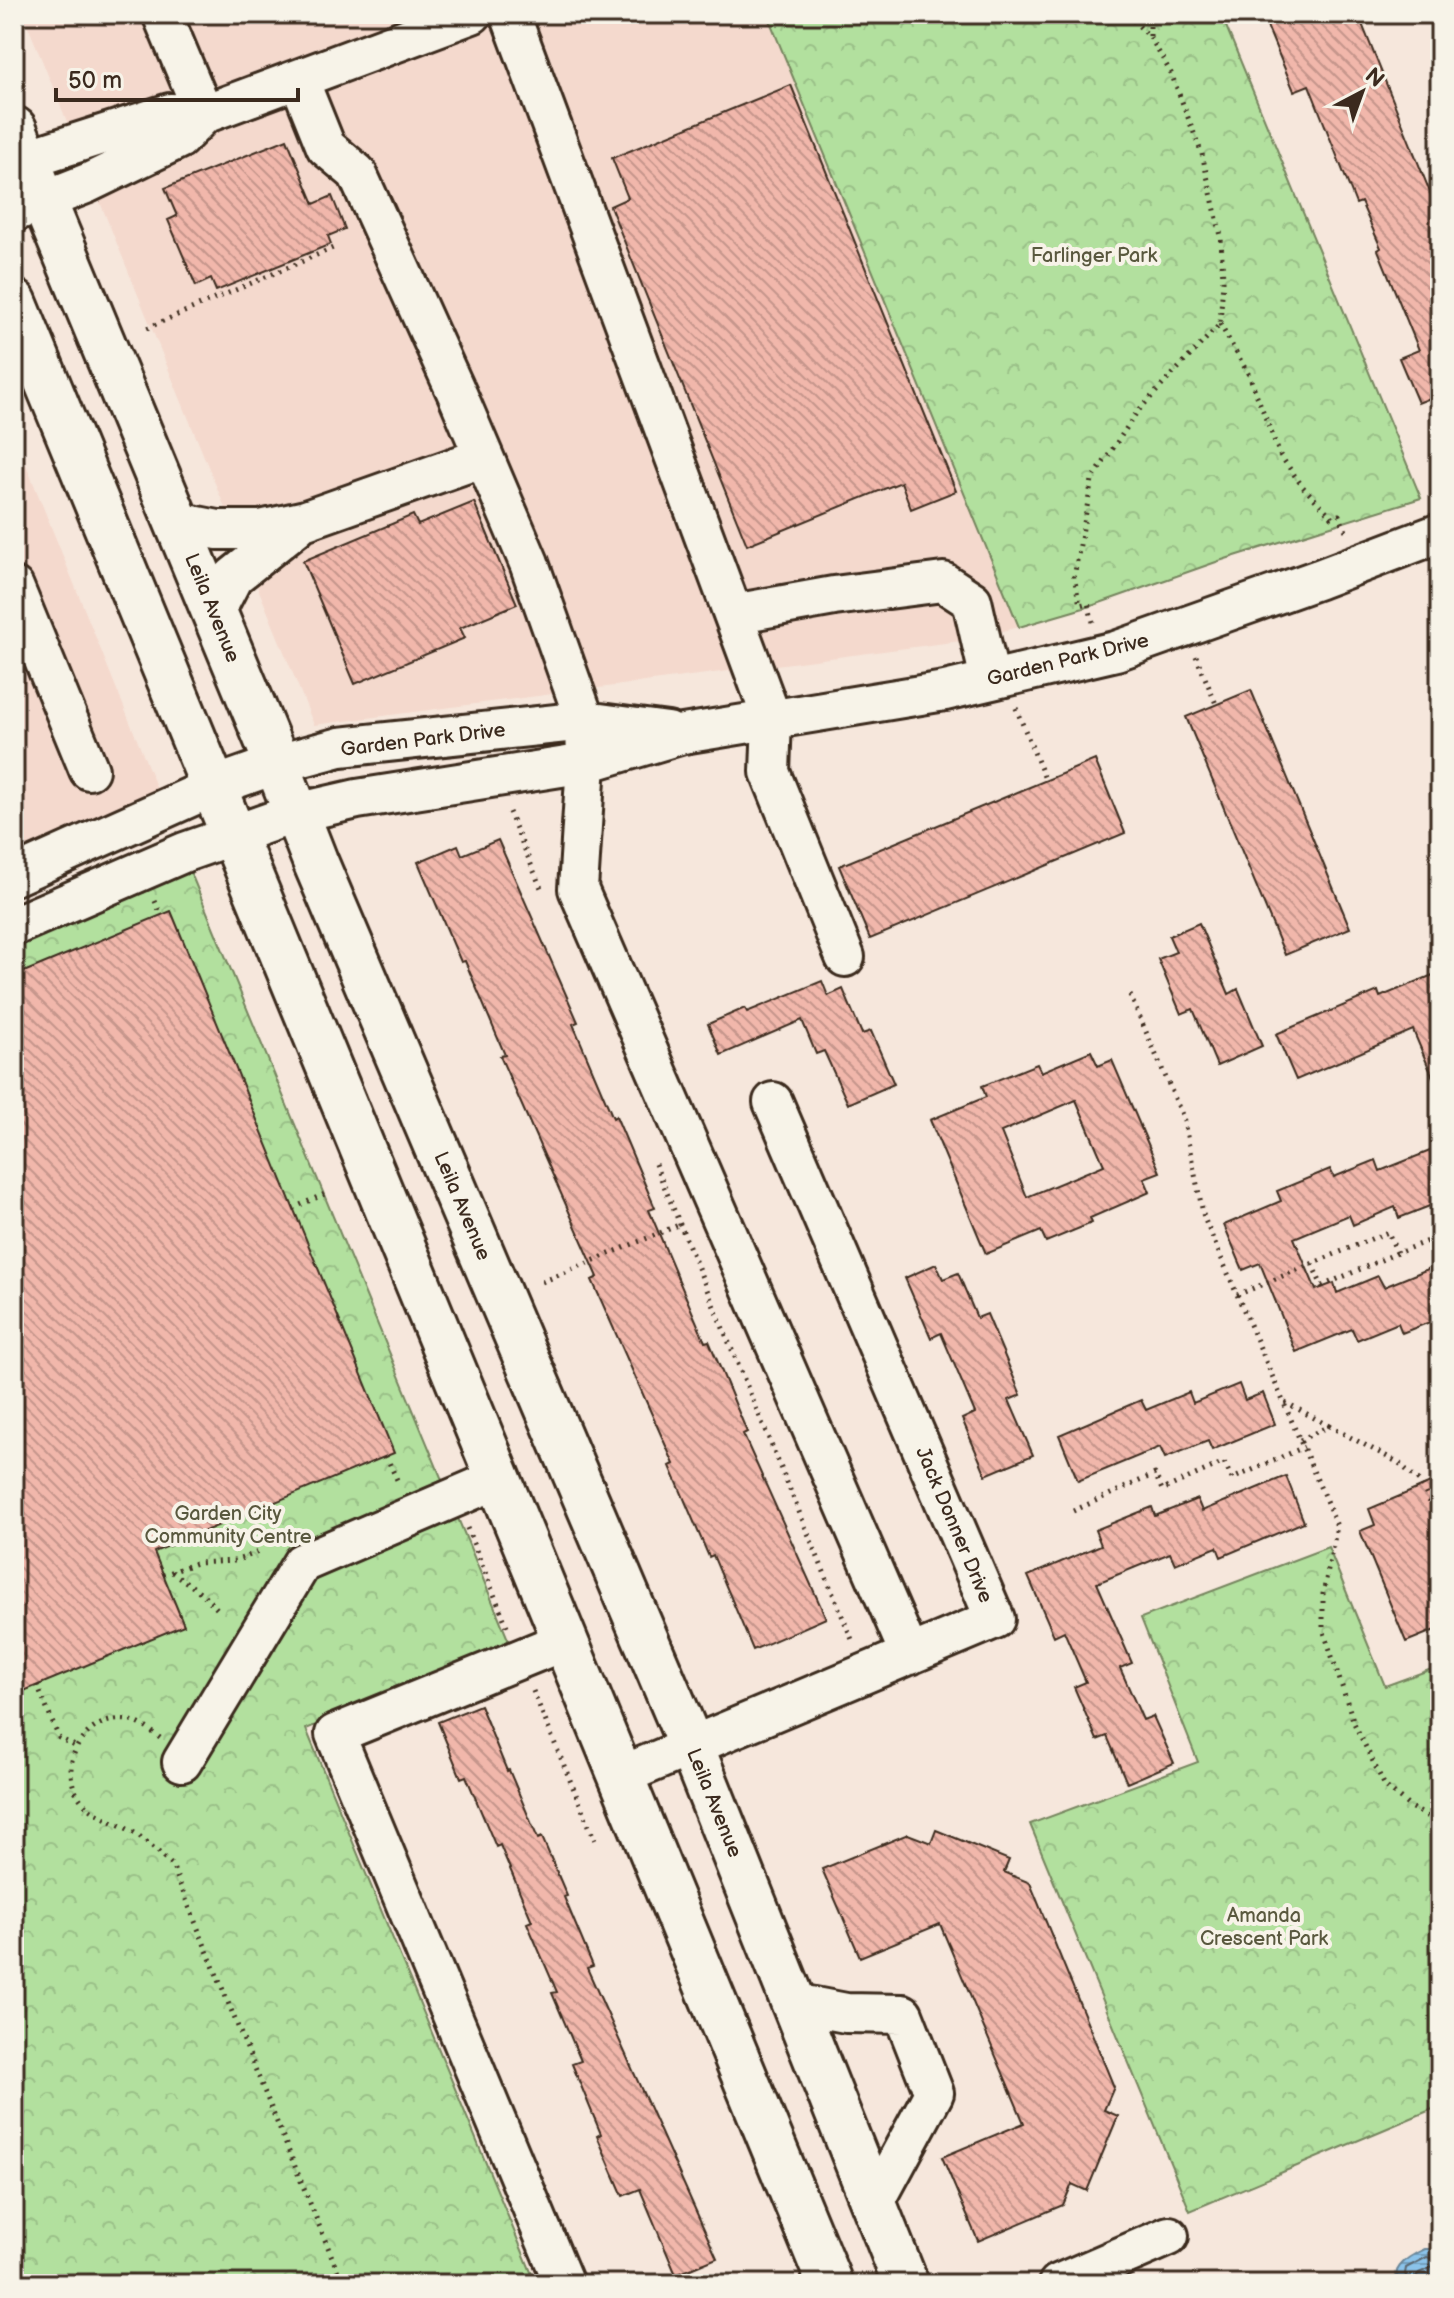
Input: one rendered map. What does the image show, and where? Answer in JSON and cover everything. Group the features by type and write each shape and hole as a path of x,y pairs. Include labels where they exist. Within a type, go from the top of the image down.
{"main road":[{"name":"Leila Avenue","path":"18,150 29,206 177,522 296,813 691,1746 906,2284"},
{"path":"14,302 830,2284"}],"street":[{"path":"162,14 204,114"},
{"path":"18,150 170,113 204,114 299,80 400,26 472,14"},
{"path":"510,14 772,719 770,772 845,957"},
{"path":"299,80 326,147 357,173 529,563 585,721 586,763 578,889 910,1655"},
{"path":"29,206 88,183 179,139 204,114"},
{"path":"177,522 218,530 260,530 306,520 484,457"},
{"path":"214,614 233,577 306,520"},
{"name":"Garden Park Drive","path":"14,926 185,852 296,813 357,799 586,763 683,734 945,691 1103,654 1440,533"},
{"path":"733,614 834,596 943,582 972,601 998,678"},
{"path":"14,587 89,770"},
{"name":"Garden Park Drive","path":"14,876 215,786 277,764 340,747 585,721 683,734"},
{"name":"Jack Donner Drive","path":"620,1776 995,1619 773,1102"},
{"path":"182,1762 302,1563 498,1479"},
{"path":"564,1641 335,1734 564,2284"},
{"path":"794,2003 846,2013 903,2014 934,2093 874,2204"},
{"path":"1058,2284 1169,2236"}],"path":[{"path":"1127,14 1150,37 1171,73 1202,154 1221,236 1223,281 1220,324 1249,375 1280,455 1303,487 1332,517 1339,515 1360,564"},
{"path":"1150,14 1150,37"},
{"path":"147,328 333,248"},
{"path":"1103,654 1088,603 1080,605 1074,577 1092,480 1137,412 1220,324"},
{"path":"1185,627 1216,704"},
{"path":"998,678 1045,779"},
{"path":"509,812 546,900"},
{"path":"1130,995 1183,1117 1204,1218 1337,1526 1323,1594 1323,1629 1354,1723 1385,1786 1410,1807 1440,1823"},
{"path":"650,1151 855,1646"},
{"path":"293,1208 327,1193"},
{"path":"542,1282 681,1224"},
{"path":"1237,1295 1388,1232 1397,1253"},
{"path":"1312,1264 1322,1286 1440,1236"},
{"path":"1284,1402 1399,1463 1421,1483 1440,1526"},
{"path":"1300,1440 1329,1426"},
{"path":"1073,1511 1155,1474 1162,1490 1224,1462 1232,1479 1304,1447"},
{"path":"386,1456 403,1493"},
{"path":"163,1575 196,1563 235,1561 261,1551"},
{"path":"172,1572 203,1594 220,1612"},
{"path":"37,1685 59,1738 77,1747"},
{"path":"182,1762 171,1747 143,1725 126,1720 109,1721 93,1728 80,1740 70,1772 74,1789 83,1804 97,1815 139,1836 172,1865 343,2284"},
{"path":"564,1766 595,1840"}],"shaded area":[{"path":"23,14 767,14 1019,627 968,640 314,725"},
{"path":"14,435 161,799 14,863"}],"green space":[{"name":"Farlinger Park","path":"767,14 1221,14 1421,498 1019,627"},
{"name":"Garden City Community Centre","path":"190,871 510,1644 306,1729 536,2284 14,2284 14,940"},
{"name":"Amanda Crescent Park","path":"1328,1547 1385,1686 1440,1666 1440,2106 1190,2211 1030,1824 1198,1762 1141,1618"}],"water":[{"path":"1425,2249 1434,2249 1440,2254 1440,2272 1414,2283 1398,2279 1396,2274 1400,2266"}],"building":[{"path":"1262,14 1358,14 1440,217 1440,399 1438,395 1418,403 1399,358 1419,350 1378,250 1381,248 1361,202 1356,204 1309,85 1294,91"},
{"path":"791,85 956,491 911,509 901,482 747,545 610,206 628,198 612,158"},
{"path":"287,139 314,204 332,196 345,229 328,236 331,244 216,291 211,279 196,286 168,220 177,216 165,188"},
{"path":"474,502 517,604 460,628 465,638 355,684 303,561 413,515 418,525"},
{"path":"1251,690 1350,928 1285,955 1186,717"},
{"path":"1095,760 1125,833 870,939 839,866"},
{"path":"498,840 578,1022 573,1024 613,1118 616,1116 655,1208 649,1210 705,1342 709,1341 747,1432 743,1434 826,1618 753,1650 713,1555 709,1557 670,1466 674,1464 592,1280 598,1277 500,1056 505,1055 418,862 458,845 462,855"},
{"path":"171,911 394,1453 154,1552 184,1625 14,1695 14,976"},
{"path":"1199,923 1229,994 1238,989 1262,1046 1217,1066 1193,1009 1181,1014 1158,959 1176,952 1169,936"},
{"path":"1440,972 1440,1094 1413,1030 1296,1080 1276,1034 1378,991 1380,997"},
{"path":"822,981 828,996 843,989 862,1034 871,1031 894,1084 848,1104 824,1051 816,1054 802,1020 721,1055 708,1024 745,1008 747,1012"},
{"path":"1091,1051 1098,1066 1112,1060 1160,1172 1144,1178 1150,1192 1090,1218 1092,1223 1046,1242 1041,1231 986,1254 930,1120 986,1097 982,1086 1037,1064 1041,1072","holes":["1076,1100 1104,1165 1027,1197 1001,1132"]},
{"path":"1440,1147 1440,1202 1399,1218 1395,1207 1353,1225 1349,1215 1294,1238 1316,1290 1334,1283 1337,1293 1378,1276 1384,1287 1440,1264 1440,1318 1402,1333 1398,1323 1357,1340 1352,1329 1296,1352 1260,1263 1243,1270 1224,1225 1281,1201 1277,1191 1330,1169 1334,1177 1376,1160 1380,1171"},
{"path":"936,1264 943,1279 958,1273 977,1318 987,1314 1021,1395 1009,1400 1033,1455 986,1475 962,1419 975,1413 941,1333 931,1338 905,1278"},
{"path":"1239,1384 1245,1400 1263,1393 1275,1424 1212,1450 1208,1441 1165,1458 1160,1447 1078,1481 1059,1435 1141,1400 1146,1410 1189,1392 1193,1403"},
{"path":"1286,1476 1304,1522 1221,1557 1217,1547 1175,1564 1170,1553 1097,1583 1132,1663 1120,1668 1143,1720 1153,1716 1174,1763 1127,1783 1107,1736 1097,1740 1074,1687 1086,1682 1064,1631 1054,1636 1028,1576 1101,1545 1095,1530 1152,1507 1155,1516 1197,1499 1202,1511"},
{"path":"1440,1479 1440,1628 1406,1642 1360,1531 1375,1525 1369,1509"},
{"path":"480,1705 507,1771 538,1839 542,1837 567,1896 564,1897 593,1966 587,1968 717,2258 676,2275 640,2189 623,2196 597,2136 601,2134 572,2064 581,2061 552,1993 557,1992 527,1923 532,1921 500,1845 496,1847 466,1776 461,1778 438,1722"},
{"path":"936,1830 1009,1860 1004,1872 1030,1883 1114,2087 1104,2110 1118,2116 1087,2191 1072,2184 1063,2205 978,2241 942,2157 1024,2123 940,1924 860,1957 822,1869 908,1834 931,1843"}]}
